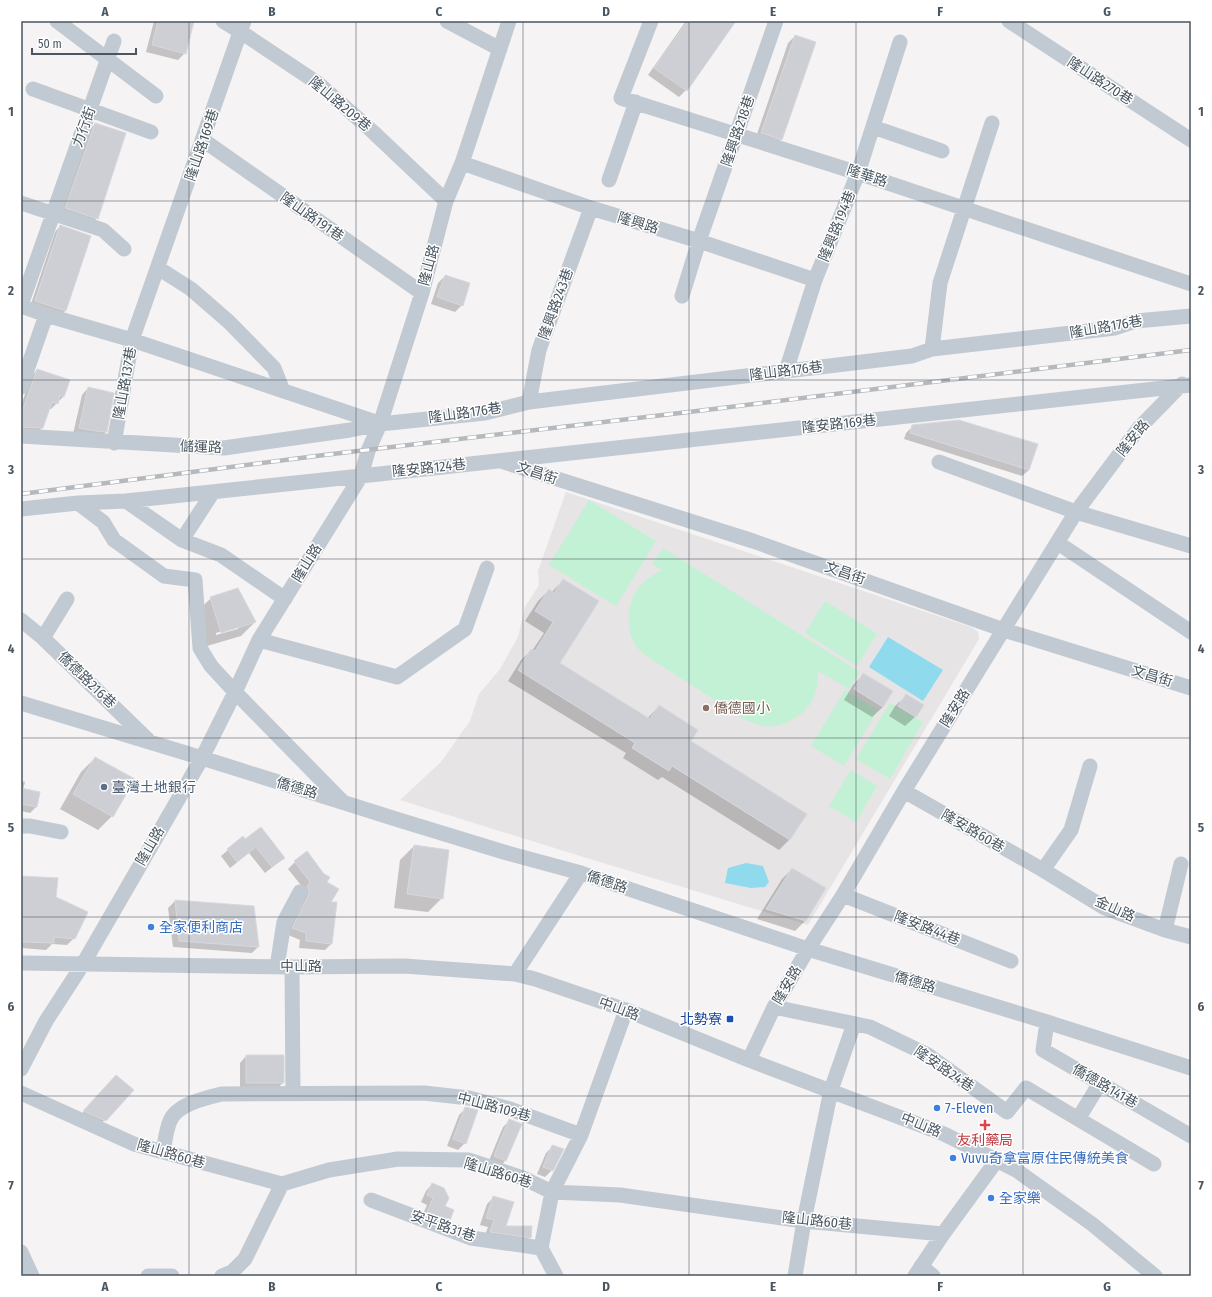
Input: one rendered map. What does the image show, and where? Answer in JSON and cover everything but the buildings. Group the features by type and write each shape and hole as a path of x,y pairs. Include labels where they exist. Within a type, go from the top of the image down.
{"street":[{"path":"57,21 156,96"},
{"name":"隆山路209巷","path":"223,21 243,26 319,84 372,131 446,201"},
{"path":"447,21 500,49"},
{"name":"隆山路","path":"21,1069 46,1021 83,964 202,758 260,640 360,476 368,451 380,424 422,293 446,201 462,163 509,21"},
{"name":"隆華路","path":"651,21 621,98 858,173 1191,284"},
{"name":"隆興路218巷","path":"682,296 699,242 776,21"},
{"name":"隆山路270巷","path":"1009,21 1191,140"},
{"name":"隆山路169巷","path":"132,340 204,140 243,26"},
{"name":"力行街","path":"54,214 114,41"},
{"name":"隆興路194巷","path":"786,371 815,280 858,173 900,42"},
{"path":"33,89 151,132"},
{"path":"610,180 636,102"},
{"path":"932,350 940,284 992,123"},
{"path":"873,127 942,152"},
{"name":"隆山路191巷","path":"204,140 422,293"},
{"name":"隆興路","path":"462,163 590,208 815,280"},
{"path":"21,203 103,230 124,248"},
{"name":"隆興路243巷","path":"529,402 539,350 590,208"},
{"name":"隆山路137巷","path":"54,214 21,306 46,315 132,340 114,443"},
{"path":"158,268 191,289 229,322 274,368 283,391"},
{"path":"21,387 46,315"},
{"name":"隆山路176巷","path":"380,424 485,412 529,402 912,356 932,350 1115,328 1136,321 1191,316"},
{"path":"132,340 380,424"},
{"name":"隆安路","path":"749,1060 774,1007 808,949 843,895 904,791 1076,512 1139,428 1185,386 1191,377"},
{"name":"隆安路169巷","path":"498,460 1185,386"},
{"name":"儲運路","path":"21,436 114,443 224,448 350,430 380,424"},
{"name":"隆安路124巷","path":"21,509 213,492 498,460"},
{"name":"文昌街","path":"498,460 753,541 1004,630 1191,688"},
{"path":"939,462 1076,512 1191,546"},
{"path":"182,540 213,492"},
{"path":"126,500 182,540 221,555 285,599"},
{"path":"78,503 103,522 114,540 164,576 195,580 200,648 211,666 344,803"},
{"path":"1058,543 1191,632"},
{"path":"260,640 397,677 465,629 487,568"},
{"path":"44,638 67,599"},
{"name":"僑德路216巷","path":"21,620 44,638 150,742"},
{"name":"僑德路","path":"21,703 507,853 581,873 808,949 1047,1022 1191,1068"},
{"path":"1043,870 1071,830 1090,766"},
{"name":"隆安路60巷","path":"904,791 1043,870"},
{"path":"21,826 30,826 61,832"},
{"path":"1165,930 1181,864"},
{"name":"金山路","path":"1043,870 1105,908 1165,930 1191,937"},
{"path":"515,974 581,873"},
{"path":"277,966 284,922 300,892"},
{"name":"隆安路44巷","path":"843,895 1011,961"},
{"name":"中山路","path":"21,963 185,964 292,967 404,966 515,974 535,979 626,1010 749,1060 944,1134 1016,1170 1092,1224 1140,1270 1155,1276"},
{"path":"292,967 293,1094"},
{"name":"隆安路24巷","path":"774,1007 870,1027 928,1055 1007,1112 1026,1088 1154,1164"},
{"path":"556,1276 541,1248 552,1192 581,1135 626,1010"},
{"name":"僑德路141巷","path":"1047,1022 1043,1050 1191,1136"},
{"path":"795,1276 804,1221 831,1090 854,1024"},
{"path":"1078,1119 1100,1084"},
{"name":"隆山路60巷","path":"21,1093 134,1144 282,1184 329,1170 398,1159 469,1160 523,1178 552,1192 620,1195 804,1221 943,1234"},
{"name":"中山路109巷","path":"163,1152 170,1120 178,1110 200,1100 222,1094 424,1093 469,1098 510,1109 581,1135"},
{"path":"933,1276 918,1271 997,1160"},
{"path":"229,1275 245,1258 282,1184"},
{"name":"安平路31巷","path":"371,1200 471,1238 541,1248"},
{"path":"21,1252 32,1276"},
{"path":"148,1276 172,1276"}],"shaded area":[{"name":"僑德國小","path":"566,492 971,627 978,632 979,639 808,925 400,800 441,762 470,721 479,694 500,669 518,637 525,607 539,585 538,571"}],"green space":[{"path":"589,500 656,541 616,606 549,565"},
{"path":"663,548 860,672 849,689 818,671 816,690 808,707 794,719 786,723 773,726 764,726 756,724 735,714 645,655 632,640 629,625 630,608 635,593 641,584 662,570 652,564"},
{"path":"825,601 877,634 857,666 805,633"},
{"path":"845,690 878,710 844,766 811,746"},
{"path":"890,703 923,722 890,779 856,759"},
{"path":"851,770 877,786 856,822 829,806"}],"water":[{"path":"888,637 943,670 923,701 869,667"},
{"path":"746,863 763,866 769,882 765,887 751,888 725,883 728,868"}],"railway":[{"path":"21,494 324,455 714,409 1191,350"}],"place":[{"name":"僑德國小","path":"706,708"},
{"name":"臺灣土地銀行","path":"104,787"},
{"name":"全家便利商店","path":"151,927"},
{"name":"北勢寮","path":"730,1019"},
{"name":"7-Eleven","path":"937,1108"},
{"name":"友利藥局","path":"985,1125"},
{"name":"Vuvu奇拿富原住民傳統美食","path":"953,1158"},
{"name":"全家樂","path":"991,1198"}]}
